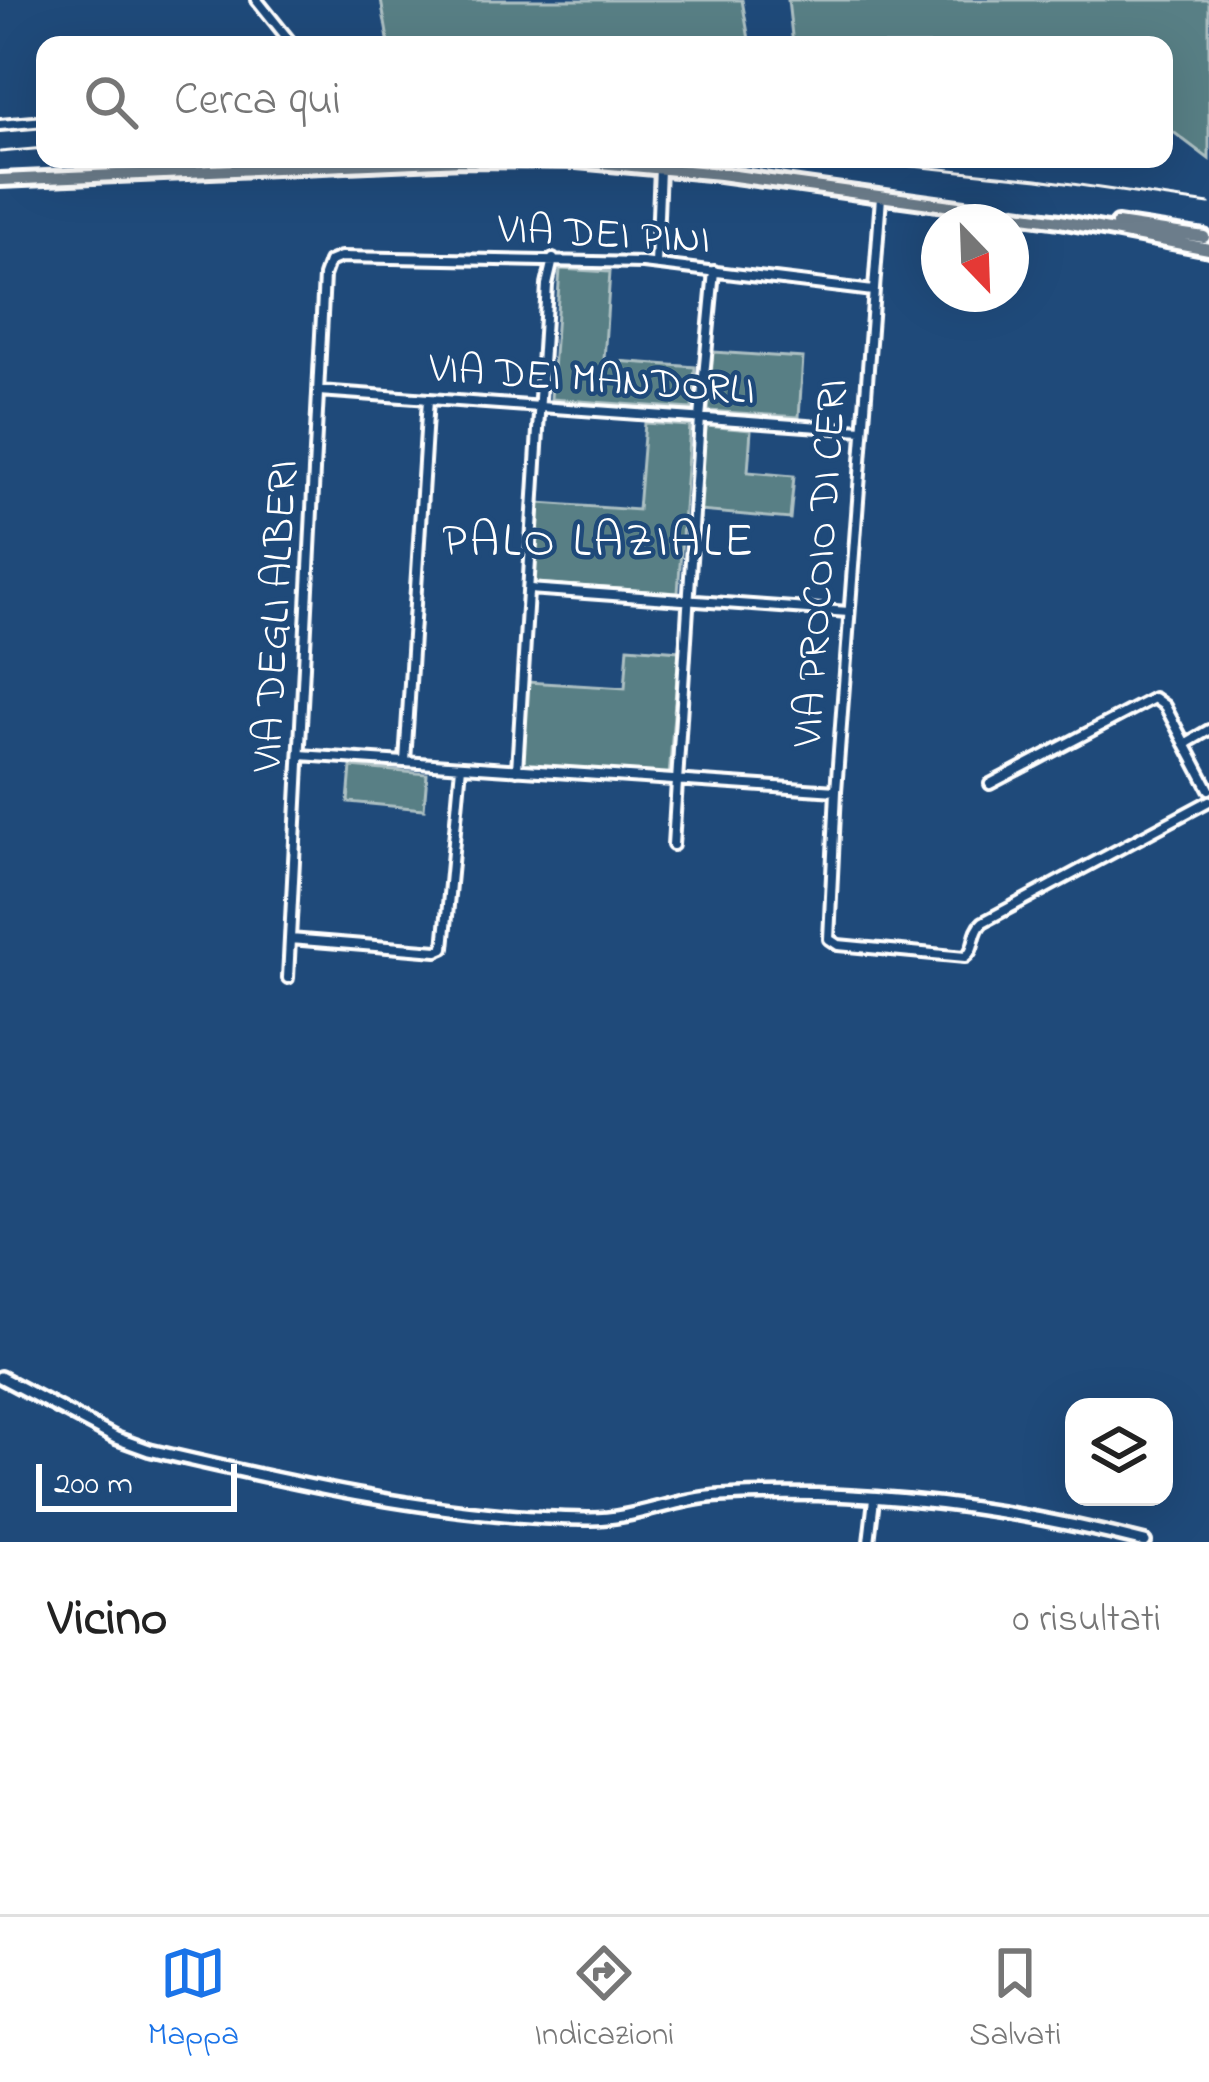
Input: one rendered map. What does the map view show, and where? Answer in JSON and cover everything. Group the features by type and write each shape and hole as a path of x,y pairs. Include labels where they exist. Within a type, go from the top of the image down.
{"main road":[{"path":"0,180 271,168"},
{"path":"660,168 1060,221 1130,225 1207,241"}],"street":[{"path":"257,0 285,36"},
{"path":"0,125 36,122"},
{"path":"656,264 660,168"},
{"name":"VIA PROCOIO DI CERI","path":"881,197 827,933 835,945 967,956 975,930 983,922 1209,801"},
{"name":"VIA DEI PINI","path":"331,260 656,264 873,291"},
{"name":"VIA DEGLI ALBERI","path":"288,978 324,276 331,260"},
{"path":"517,770 548,278 554,260"},
{"path":"673,845 714,271"},
{"name":"VIA DEI MANDORLI","path":"318,391 862,430"},
{"path":"405,763 428,399"},
{"path":"529,589 849,612"},
{"path":"990,784 1148,698 1164,704 1209,789"},
{"path":"1185,744 1209,730"},
{"path":"300,755 836,791"},
{"path":"290,939 444,948 461,766"},
{"path":"0,1377 116,1438 149,1450 426,1504 601,1520 699,1497 783,1494 1032,1517 1144,1542"},
{"path":"869,1542 874,1499"}],"green space":[{"path":"381,0 742,0 748,36 387,36"},
{"path":"788,0 1209,0 1209,159 1173,132 1173,36 792,36"},
{"path":"560,269 610,272 604,360 695,367 692,409 551,399"},
{"path":"713,352 803,358 799,417 708,411"},
{"path":"645,423 690,426 678,593 533,583 539,503 638,510"},
{"path":"706,426 751,430 748,472 794,476 790,519 699,511"},
{"path":"628,647 679,651 669,776 521,765 527,682 625,688"},
{"path":"351,767 427,774 424,809 348,802"}],"railway":[{"path":"0,152 36,149"},
{"path":"932,168 1209,204"}],"district":[{"name":"PALO LAZIALE","path":"599,543"}]}
